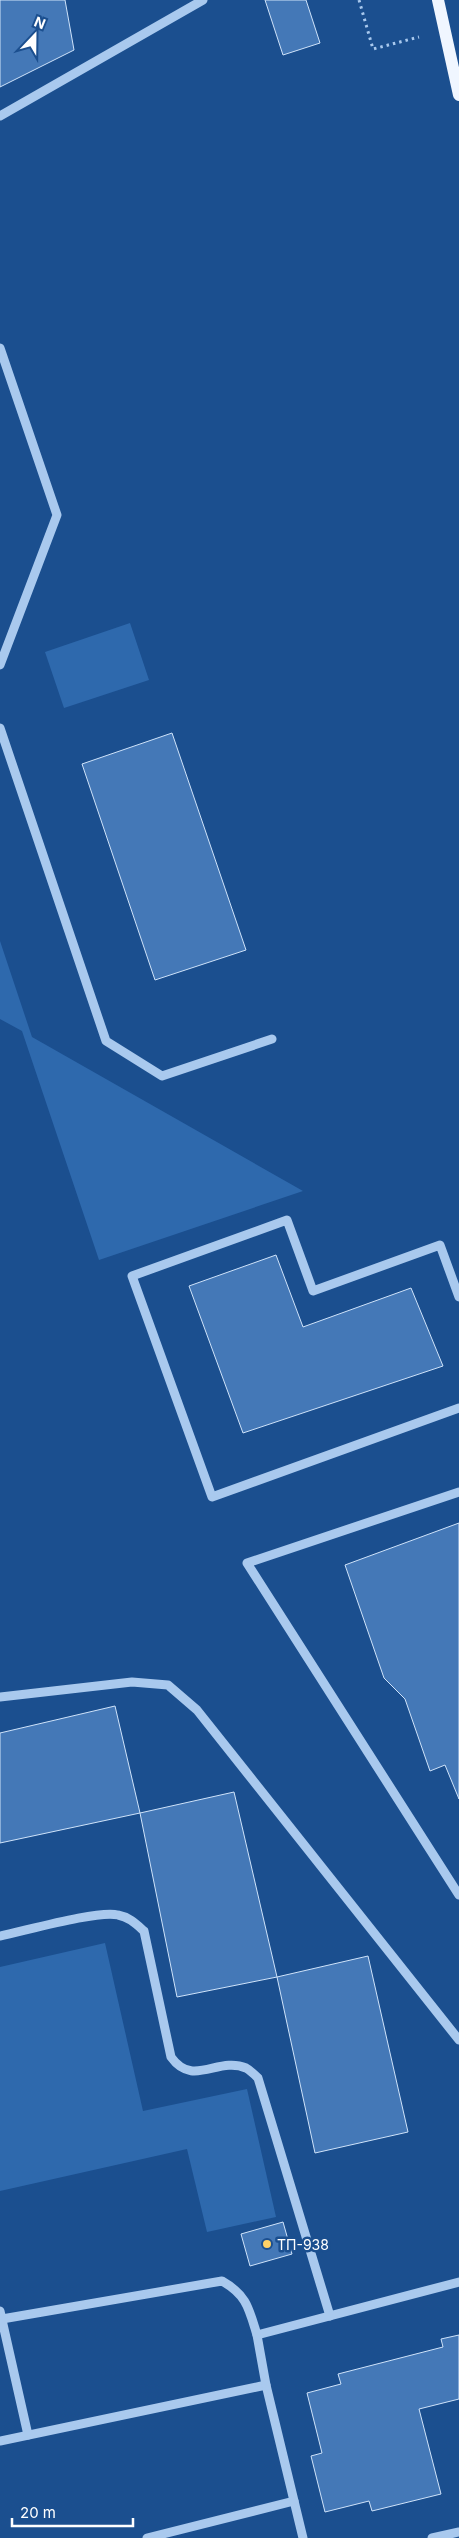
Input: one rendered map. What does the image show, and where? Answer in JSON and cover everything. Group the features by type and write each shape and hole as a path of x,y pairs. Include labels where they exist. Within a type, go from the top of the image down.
{"main road":[{"path":"438,0 459,95"}],"street":[{"path":"0,116 39,96 203,0"},
{"path":"0,348 57,515 0,665"},
{"path":"0,728 106,1041 162,1076 272,1039"},
{"path":"459,1297 440,1245 313,1291 287,1220 132,1276 212,1497 459,1408"},
{"path":"459,1492 247,1563 459,1895"},
{"path":"0,1697 132,1682 168,1685 197,1710 459,2040"},
{"path":"0,1936 100,1915 118,1915 132,1921 144,1931 171,2056 178,2067 191,2072 231,2066 246,2068 258,2078 330,2316"},
{"path":"28,2434 1,2315 222,2280 236,2289 246,2302 258,2335 266,2384 303,2538"},
{"path":"258,2335 459,2283"},
{"path":"0,2441 266,2384"},
{"path":"147,2538 294,2501"},
{"path":"432,2538 459,2532"}],"path":[{"path":"359,0 373,49 445,30"}],"shaded area":[{"path":"130,623 149,680 64,708 45,652"},
{"path":"0,941 32,1037 303,1191 99,1260 22,1031 0,1019"},
{"path":"105,1943 143,2111 247,2089 276,2217 207,2232 187,2149 0,2191 0,1967"}],"building":[{"path":"0,0 65,0 74,50 0,87"},
{"path":"265,0 306,0 320,43 283,55"},
{"path":"172,733 246,950 155,980 82,764"},
{"path":"276,1255 303,1327 411,1288 443,1366 243,1433 189,1286"},
{"path":"459,1523 459,1799 445,1765 430,1771 405,1699 384,1678 345,1565"},
{"path":"115,1706 140,1813 0,1843 0,1733"},
{"path":"234,1792 277,1977 177,1997 140,1813"},
{"path":"368,1956 408,2132 315,2153 277,1977"},
{"name":"ТП-938","path":"283,2222 292,2254 250,2266 241,2234"},
{"path":"459,2335 459,2399 419,2409 441,2494 372,2511 369,2501 325,2512 311,2456 322,2453 307,2393 341,2384 338,2374 443,2347 441,2339"}],"place":[{"name":"ТП-938","path":"267,2244"}]}
